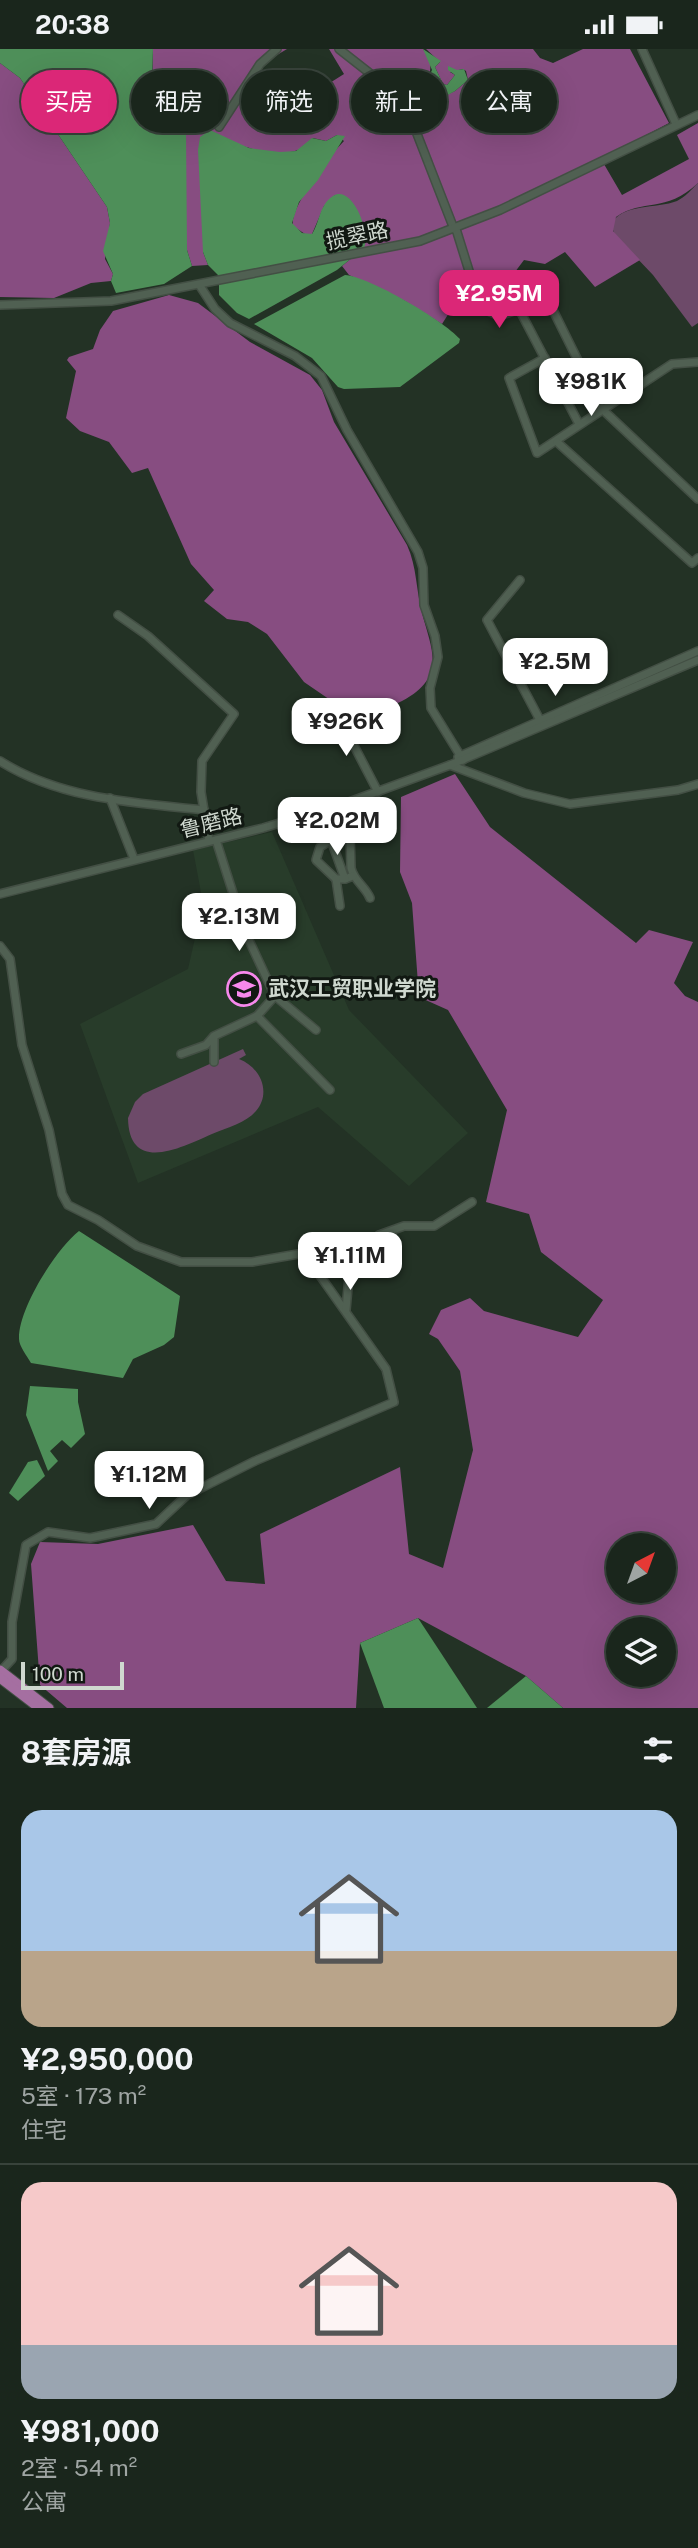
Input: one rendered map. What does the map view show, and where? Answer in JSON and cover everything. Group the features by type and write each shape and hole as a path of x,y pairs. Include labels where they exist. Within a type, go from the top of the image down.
{"main road":[{"path":"0,1673 38,1708"},
{"path":"0,1673 49,1708"}],"street":[{"path":"227,115 260,64 277,49"},
{"path":"339,49 396,93 412,121 470,274 464,300 499,316 519,309 527,295 544,292 602,409 698,499"},
{"path":"642,49 676,124"},
{"name":"揽翠路","path":"0,305 83,304 200,286 377,249 455,229 698,115"},
{"path":"200,286 222,317 305,362 328,388 347,430 421,561 424,605 435,636 438,657 430,688 431,708 462,757"},
{"path":"519,309 579,424"},
{"path":"545,358 509,378 537,453 672,364 698,362"},
{"path":"556,442 692,563 698,558"},
{"path":"520,580 487,620 542,723"},
{"path":"118,615 148,636 234,713 202,761 200,774 204,810 246,934 275,996 316,1030"},
{"name":"鲁磨路","path":"542,723 698,651"},
{"name":"鲁磨路","path":"426,774 542,723 698,660"},
{"path":"337,713 379,792"},
{"name":"鲁磨路","path":"0,894 349,802 450,765 462,757"},
{"path":"0,761 22,775 55,787 110,798 204,810"},
{"path":"450,765 524,793 570,804 678,790 698,784"},
{"path":"110,798 134,859"},
{"path":"340,907 349,833 349,802"},
{"path":"349,833 320,847 316,860 367,890 370,898"},
{"path":"331,840 345,878"},
{"path":"0,946 10,959 22,1045 49,1130 62,1194 68,1205 98,1220 137,1246 181,1262 252,1262 304,1253 386,1369 394,1402 255,1461 187,1495 156,1524 90,1538 48,1532 26,1545 12,1622 12,1659 0,1673"},
{"path":"181,1054 206,1045 214,1036 257,1016 275,996"},
{"path":"257,1016 330,1090"},
{"path":"214,1036 214,1062"},
{"path":"346,1310 350,1265 359,1249 380,1235 404,1226 434,1226 472,1202"}],"shaded area":[{"path":"0,49 153,49 152,70 131,70 131,133 186,133 187,250 192,266 164,284 116,293 111,281 113,274 103,251 110,223 107,207 57,133 117,133 117,70 21,70 21,79 0,63"},
{"path":"153,49 287,49 262,64 258,70 241,70 241,133 337,133 337,78 344,74 329,49 423,49 430,70 351,70 351,133 447,133 447,95 461,86 461,133 557,133 557,70 463,69 450,72 455,75 447,85 447,70 436,70 435,67 440,62 426,49 533,49 540,58 553,63 583,49 630,49 669,123 601,159 622,195 689,159 677,135 698,123 698,183 675,199 626,211 616,217 613,231 640,260 595,287 565,252 545,264 524,260 488,308 461,294 442,324 405,301 349,275 342,266 364,248 359,216 344,200 335,195 324,206 312,234 305,234 293,226 293,218 304,195 344,141 337,135 326,141 313,138 298,150 279,153 251,149 228,139 203,252 208,265 192,266 187,250 172,133 227,133 227,70 153,70"},
{"path":"423,49 441,61 435,67 436,70 432,70"},
{"path":"0,63 21,79 21,133 57,133 107,207 110,223 105,259 113,274 111,281 91,283 54,298 0,297"},
{"path":"448,66 464,70 461,70 461,86 447,95 447,85 455,75 448,70"},
{"path":"206,133 216,133 249,148 280,152 296,151 312,138 326,141 337,135 345,136 318,180 299,202 292,223 302,233 312,234 325,204 333,196 340,194 347,197 358,211 365,231 364,248 337,270 249,319 237,313 219,295 219,276 208,265 203,252 198,150 200,137"},
{"path":"698,183 698,323 692,327 653,275 615,235 611,225 616,218 631,210 677,201"},
{"path":"345,275 371,283 405,301 451,331 460,339 459,343 400,387 344,389 338,387 312,358 254,324"},
{"path":"169,295 198,303 250,342 310,375 322,390 334,422 407,545 413,562 433,662 426,682 402,701 368,715 339,706 304,682 267,634 248,622 227,619 204,601 214,590 191,564 148,468 132,473 109,442 80,431 66,418 76,371 67,360 69,357 93,349 100,330 113,311"},
{"path":"455,774 490,827 636,943 649,930 693,942 674,983 685,996 698,1002 698,1708 563,1708 526,1676 418,1618 360,1643 356,1708 67,1708 40,1685 31,1564 40,1542 98,1544 193,1525 226,1581 265,1584 260,1534 400,1467 409,1554 443,1568 473,1450 460,1371 438,1339 429,1334 441,1310 470,1298 484,1311 578,1337 603,1300 541,1252 529,1214 486,1202 507,1110 448,1010 419,997 412,903 400,872 401,797"},
{"name":"武汉工贸职业学院","path":"272,832 349,1010 468,1133 409,1186 318,1107 138,1183 80,1024 188,969 203,903 193,850"},
{"path":"243,1049 246,1055 239,1059 258,1074 263,1088 261,1104 252,1115 236,1125 173,1150 148,1152 138,1147 131,1136 128,1118 135,1102 143,1094"},
{"path":"79,1231 180,1296 174,1337 164,1345 133,1359 123,1378 31,1363 19,1342 20,1326 31,1296 60,1251"},
{"path":"30,1386 78,1389 85,1434 71,1448 62,1440 50,1451 58,1461 48,1471 26,1415"},
{"path":"37,1460 45,1476 18,1501 9,1493 28,1462"},
{"path":"418,1618 477,1708 384,1708 360,1643"},
{"path":"526,1676 563,1708 487,1708"}],"place":[{"name":"武汉工贸职业学院","path":"244,989"}]}
